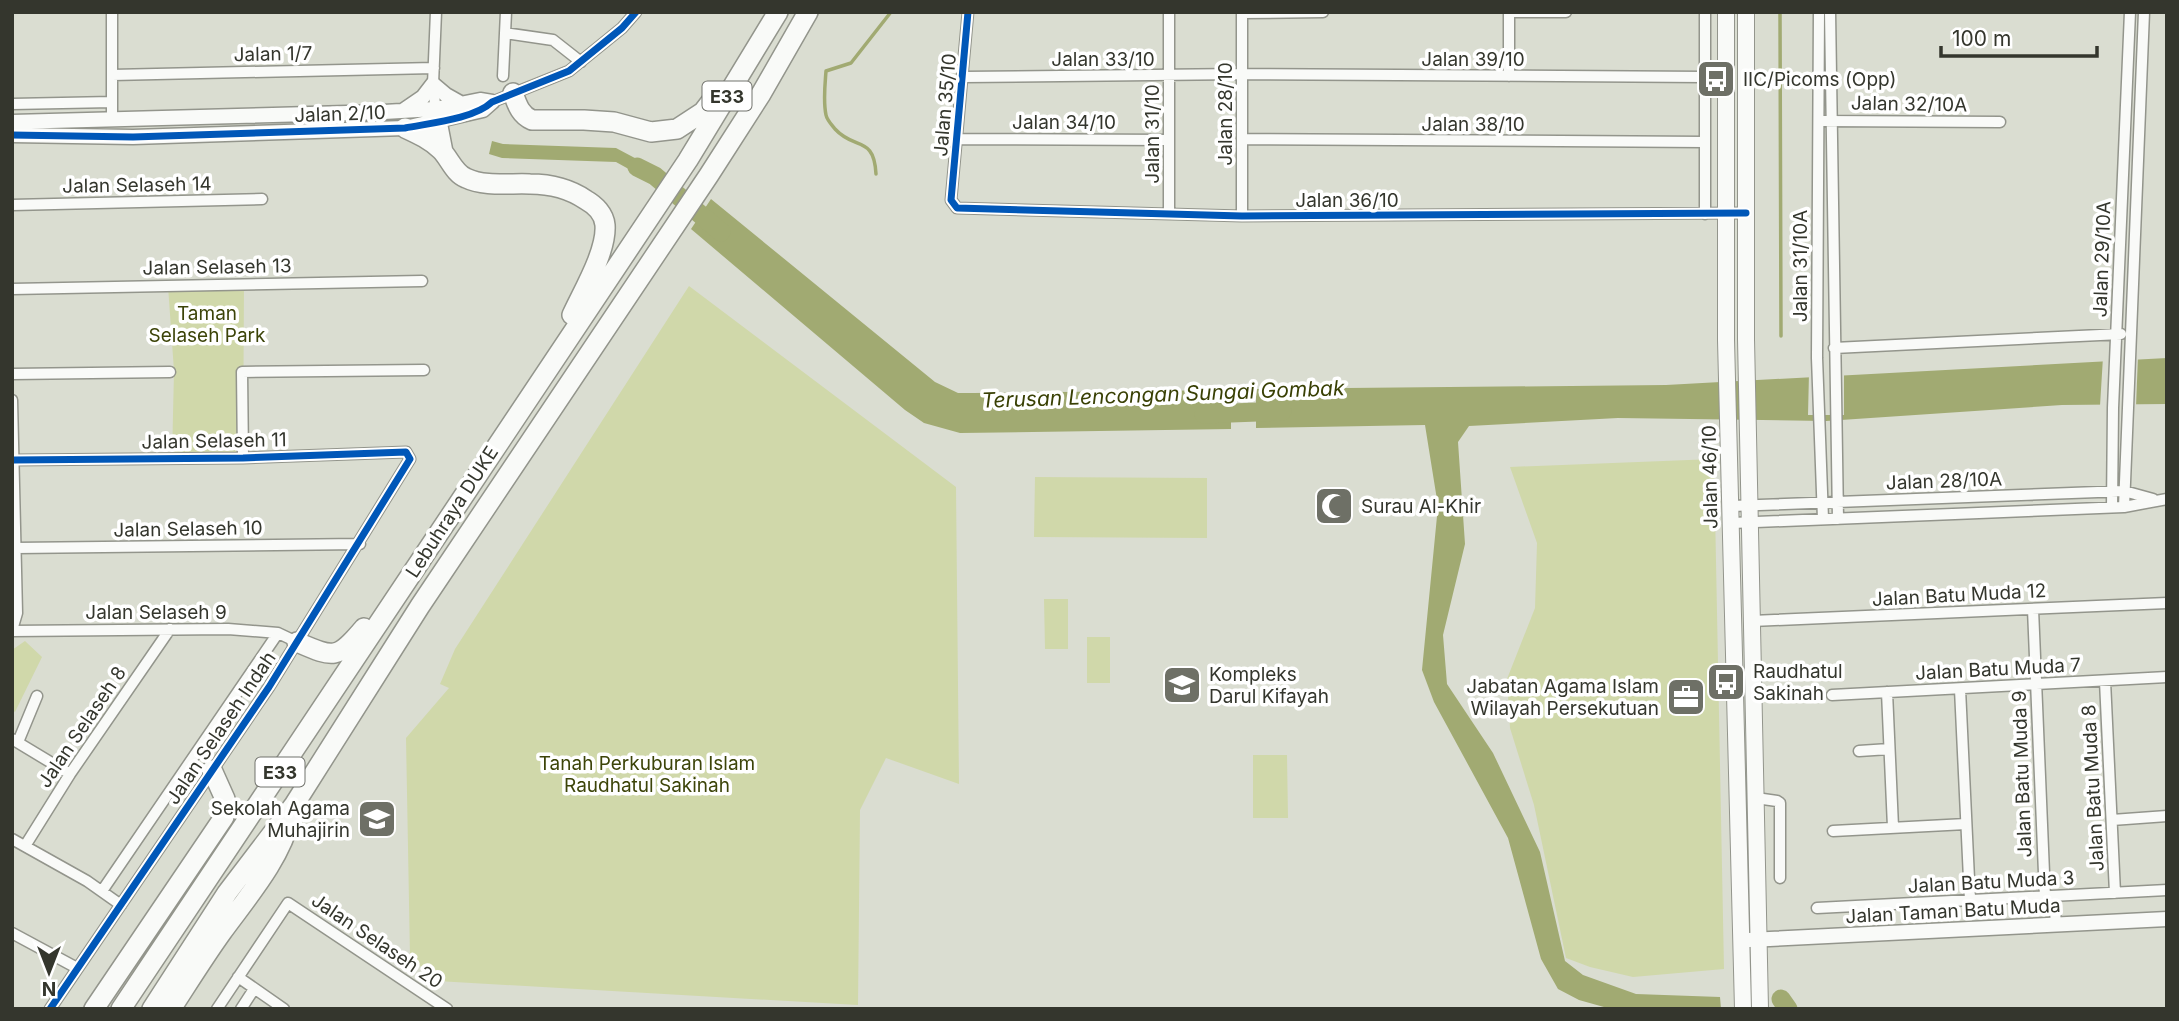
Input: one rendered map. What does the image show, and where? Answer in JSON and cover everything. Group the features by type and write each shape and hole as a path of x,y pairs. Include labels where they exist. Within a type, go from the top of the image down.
{"highway":[{"name":"Lebuhraya DUKE","path":"121,1009 688,160 778,12"},
{"name":"Lebuhraya DUKE","path":"152,1009 227,893 294,805 420,606 709,175 761,94 808,12"},
{"path":"513,93 525,117 538,121 604,121 651,132 677,129 703,112 760,39"},
{"path":"436,115 443,152"},
{"path":"404,119 443,152 467,179 559,188 592,203 603,217 605,234 602,247 549,367"},
{"path":"297,642 324,654 336,654 347,648 419,562"},
{"path":"94,1009 224,817 225,799 212,770"},
{"path":"171,1008 268,869 285,839 294,805"}],"main road":[{"name":"Jalan 46/10","path":"1726,12 1727,365 1750,940"},
{"name":"Jalan 46/10","path":"1746,12 1747,364 1756,798 1750,940"},
{"path":"1743,1009 1750,940"},
{"path":"1750,940 1759,1009"}],"street":[{"path":"112,12 112,120"},
{"path":"436,12 433,83 436,115"},
{"path":"503,76 506,12"},
{"name":"Jalan 2/10","path":"12,135 133,137 404,119 483,110 492,102 569,71 622,28 636,12"},
{"name":"Jalan 35/10","path":"951,200 968,12"},
{"name":"Jalan 31/10","path":"1169,12 1169,214"},
{"path":"1242,12 1323,12"},
{"name":"Jalan 28/10","path":"1242,12 1242,216"},
{"path":"1509,76 1509,12 1566,12"},
{"path":"1705,12 1705,214"},
{"name":"Jalan 31/10A","path":"1819,12 1817,358 1823,519"},
{"name":"Jalan 31/10A","path":"1830,12 1838,519"},
{"name":"Jalan 29/10A","path":"2112,507 2113,408 2130,12"},
{"name":"Jalan 29/10A","path":"2124,507 2144,12"},
{"path":"505,33 552,40 581,62"},
{"name":"Jalan 1/7","path":"112,75 434,68"},
{"name":"Jalan 33/10","path":"964,77 1242,74"},
{"name":"Jalan 39/10","path":"1242,74 1705,77"},
{"path":"433,83 462,104"},
{"path":"404,119 433,83"},
{"name":"Jalan 2/10","path":"436,115 462,104 480,100 492,102"},
{"path":"12,104 112,102"},
{"name":"Jalan 2/10","path":"12,121 404,119"},
{"name":"Jalan 32/10A","path":"1819,120 2000,122"},
{"name":"Jalan 34/10","path":"958,139 1169,140"},
{"name":"Jalan 38/10","path":"1242,139 1705,142"},
{"name":"Jalan Selaseh 14","path":"12,205 262,199"},
{"name":"Jalan 36/10","path":"951,200 957,208 965,210 1242,216 1746,212"},
{"name":"Jalan Selaseh 13","path":"12,289 422,281"},
{"path":"1834,353 2130,336"},
{"path":"243,458 242,372 424,370"},
{"path":"12,374 170,372"},
{"path":"12,400 17,613 12,630"},
{"name":"Jalan Selaseh 11","path":"14,460 243,458 405,452 410,459"},
{"name":"Jalan Selaseh Indah","path":"50,1009 270,687 410,459"},
{"name":"Jalan 28/10A","path":"1732,506 2124,491 2161,500"},
{"name":"Jalan 28/10A","path":"1732,523 2124,507 2161,500"},
{"name":"Jalan Selaseh 10","path":"16,548 360,544"},
{"name":"Jalan Batu Muda 12","path":"1752,621 2167,603"},
{"name":"Jalan Batu Muda 9","path":"2033,609 2050,896 2056,925"},
{"name":"Jalan Selaseh 8","path":"25,846 70,774 170,629"},
{"name":"Jalan Selaseh 9","path":"12,630 228,629 278,633 297,642"},
{"name":"Jalan Selaseh Indah","path":"102,891 278,633"},
{"name":"Jalan Batu Muda 7","path":"1832,695 2167,677"},
{"name":"Jalan Batu Muda 8","path":"2105,681 2115,893"},
{"path":"1960,689 1970,900"},
{"path":"1887,692 1893,827"},
{"path":"37,696 15,741 70,774"},
{"path":"1859,751 1889,749"},
{"path":"1756,798 1780,803 1780,878"},
{"path":"2112,820 2167,816"},
{"path":"1833,831 1966,824"},
{"path":"12,839 102,891 121,905"},
{"name":"Jalan Batu Muda 3","path":"1817,908 2167,890"},
{"name":"Jalan Selaseh 20","path":"238,977 288,903 447,1009"},
{"name":"Jalan Taman Batu Muda","path":"1750,940 2167,919"},
{"path":"12,933 77,968"},
{"path":"217,1009 238,977 284,1009"},
{"path":"241,1009 254,989"}],"green space":[{"name":"Taman Selaseh Park","path":"244,285 243,458 172,458 174,371 168,286"},
{"name":"Tanah Perkuburan Islam Raudhatul Sakinah","path":"689,286 956,487 959,784 886,758 860,810 858,1005 437,981 410,957 406,738 449,688 440,684 455,649"},
{"path":"1714,459 1724,969 1633,977 1590,967 1566,958 1534,805 1510,728 1507,679 1535,608 1537,543 1510,467"},
{"path":"1035,477 1207,478 1207,538 1034,537"},
{"path":"1044,599 1068,599 1068,649 1045,649"},
{"path":"1087,637 1110,637 1110,683 1087,683"},
{"path":"25,641 42,657 15,712 12,710 12,650"},
{"path":"1253,755 1287,755 1288,818 1253,818"}],"water":[{"path":"492,141 503,144 616,148 663,173 654,183 616,162 502,158 489,154"},
{"path":"711,199 935,382 958,393 1231,390 1231,429 960,433 924,423 905,410 691,229"},
{"path":"2167,358 2167,404 2062,405 1826,421 1618,418 1469,426 1458,442 1465,544 1443,635 1447,684 1493,753 1540,852 1565,961 1583,975 1636,994 1720,997 1721,1009 1611,1009 1579,1000 1558,989 1541,959 1508,838 1434,702 1422,670 1438,506 1425,425 1256,428 1256,389 1666,385"}],"pier":[{"path":"2138,356 2136,407 2100,406 2103,357"},
{"path":"1844,371 1844,415 1808,415 1809,373"}],"waterway":[{"path":"876,174 872,154 867,148 842,136 827,119 824,99 826,71 851,63 891,12"},
{"path":"1780,12 1781,336"},
{"name":"Terusan Lencongan Sungai Gombak","path":"637,167 655,176 721,232"},
{"name":"Terusan Lencongan Sungai Gombak","path":"1204,414 1282,411"},
{"path":"1781,999 1788,1009"}],"cycle path":[{"path":"12,135 133,137 405,128 439,122 474,113 492,102 569,71 622,28 636,12"},
{"path":"968,12 951,200 957,208 1242,216 1746,213"},
{"path":"14,460 243,458 406,452 410,459 269,687 50,1009"}],"place":[{"name":"IIC/Picoms (Opp)","path":"1716,79"},
{"name":"Surau Al-Khir","path":"1334,506"},
{"name":"Raudhatul Sakinah","path":"1726,682"},
{"name":"Kompleks Darul Kifayah","path":"1182,685"},
{"name":"Jabatan Agama Islam Wilayah Persekutuan","path":"1686,697"},
{"name":"Sekolah Agama Muhajirin","path":"377,819"}]}
